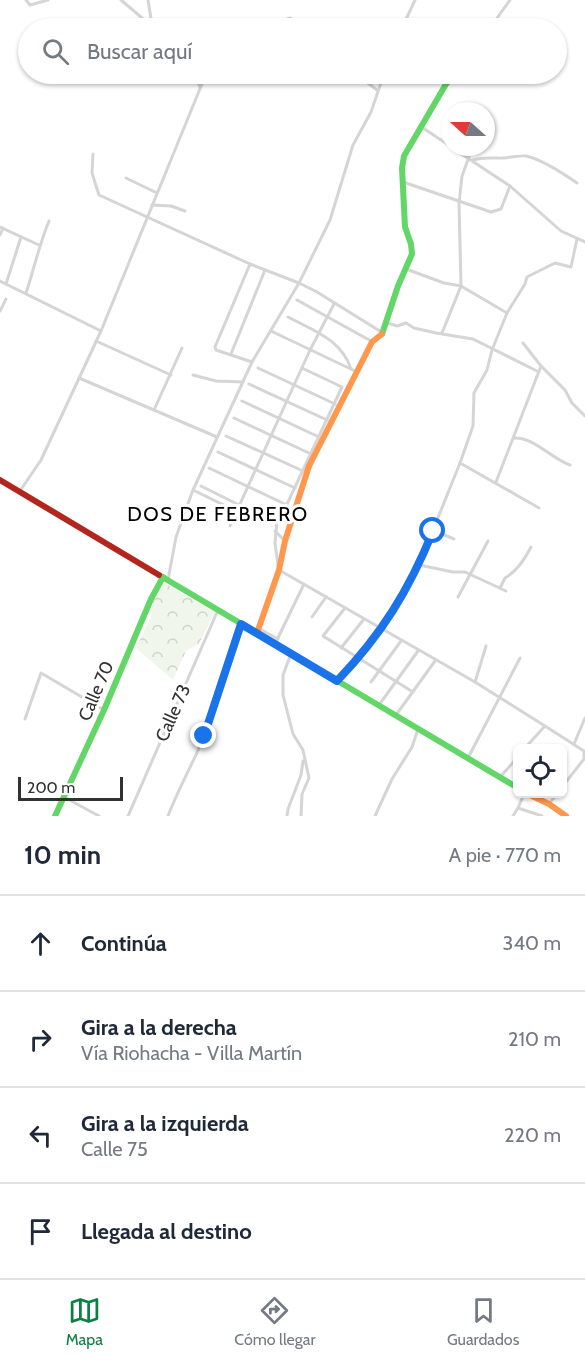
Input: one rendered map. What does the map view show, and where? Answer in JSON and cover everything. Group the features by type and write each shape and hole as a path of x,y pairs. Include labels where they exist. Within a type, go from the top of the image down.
{"street":[{"path":"26,0 34,6 48,0"},
{"path":"121,0 142,18"},
{"path":"148,0 151,18"},
{"path":"407,18 415,0"},
{"path":"497,18 510,0"},
{"path":"198,84 200,88"},
{"path":"20,491 40,460 101,331 202,84"},
{"path":"369,84 377,90"},
{"path":"165,578 176,537 193,490 252,362 299,283 330,220 353,145 371,112 380,84"},
{"path":"258,631 309,466 354,370 372,342 383,333 388,323 398,286 412,254 405,227 404,156 446,84"},
{"path":"420,126 441,140"},
{"path":"93,154 92,173 99,195 250,264 299,283 383,333"},
{"path":"466,156 510,186 561,231 585,242"},
{"path":"471,159 525,156 547,166 555,167 577,183"},
{"path":"442,333 461,286 459,203 462,177 471,159"},
{"path":"126,178 157,193"},
{"path":"403,182 459,203 491,212 501,209 510,186"},
{"path":"152,205 175,206 185,211"},
{"path":"26,293 38,257 39,246 49,221"},
{"path":"0,235 1,228 39,246"},
{"path":"6,284 21,237"},
{"path":"337,681 382,630 419,565 460,463 472,426 474,393 487,370 492,350 507,313 527,277 555,263 571,267 577,239"},
{"path":"250,264 215,346 216,350 252,362"},
{"path":"406,269 444,283 461,286 507,313"},
{"path":"230,355 265,270"},
{"path":"0,281 101,331"},
{"path":"0,311 6,298"},
{"path":"297,300 372,342"},
{"path":"230,526 310,350 334,304"},
{"path":"288,317 319,333 340,348 354,370"},
{"path":"388,323 396,326 406,323 414,328 473,339 539,372"},
{"path":"271,331 354,370"},
{"path":"96,341 171,375"},
{"path":"523,343 541,366 565,390 572,404 585,416"},
{"path":"154,410 182,348"},
{"path":"496,482 541,366"},
{"path":"258,368 335,404"},
{"path":"278,567 275,531 277,521 320,437 342,387 302,368"},
{"path":"194,375 216,381 243,382"},
{"path":"79,378 217,437"},
{"path":"249,384 327,420"},
{"path":"242,402 320,437"},
{"path":"234,418 311,454"},
{"path":"226,436 303,471"},
{"path":"514,438 522,437 561,462 570,465"},
{"path":"218,452 295,488"},
{"path":"460,463 539,508"},
{"path":"209,468 287,505"},
{"path":"0,480 241,624 258,631 291,654 513,785"},
{"path":"201,486 277,521"},
{"path":"193,490 237,511"},
{"path":"275,531 285,541"},
{"path":"433,531 454,539"},
{"path":"458,597 488,542"},
{"path":"500,588 505,578 513,575 531,547"},
{"path":"419,565 453,572 465,572 506,591"},
{"path":"278,567 435,661 475,682 584,751 585,756 567,780"},
{"name":"Calle 70","path":"56,816 147,609 165,578"},
{"path":"276,642 304,584"},
{"path":"312,617 326,597"},
{"path":"345,608 323,636 413,692"},
{"name":"Calle 73","path":"128,816 218,610"},
{"path":"341,648 364,619"},
{"path":"168,816 191,769 212,714 241,624"},
{"path":"371,682 400,640"},
{"path":"475,682 486,646"},
{"path":"379,705 418,651"},
{"path":"287,816 302,776 303,760 303,750 293,734 283,694 283,675 291,654"},
{"path":"468,758 520,658"},
{"path":"396,715 435,661"},
{"path":"25,719 41,674 104,710"},
{"path":"574,744 585,718"},
{"path":"529,744 545,726"},
{"path":"375,816 392,779 412,747 418,728"},
{"path":"301,816 302,794 309,778 303,760"},
{"path":"500,777 513,763"},
{"path":"64,797 99,816"},
{"path":"513,816 524,798"},
{"path":"535,798 566,816"},
{"path":"549,804 554,798"},
{"path":"518,808 542,816"}],"green space":[{"path":"164,583 215,612 199,644 186,651 173,680 136,648 151,616 153,601"}],"traffic: fast":[{"path":"382,334 398,286 412,254 405,227 402,168 404,156 446,84"},
{"path":"159,575 513,785"},
{"path":"55,816 104,710 151,599 163,577"}],"traffic: slow":[{"path":"257,633 279,570 285,541 309,466 372,342 382,334"},
{"path":"536,798 566,816"}],"traffic: jam":[{"path":"0,480 159,575"}],"district":[{"name":"DOS DE FEBRERO","path":"218,514"}],"route":[{"path":"204,736 241,624 337,681 359,658 391,616 419,565 433,531"}]}
